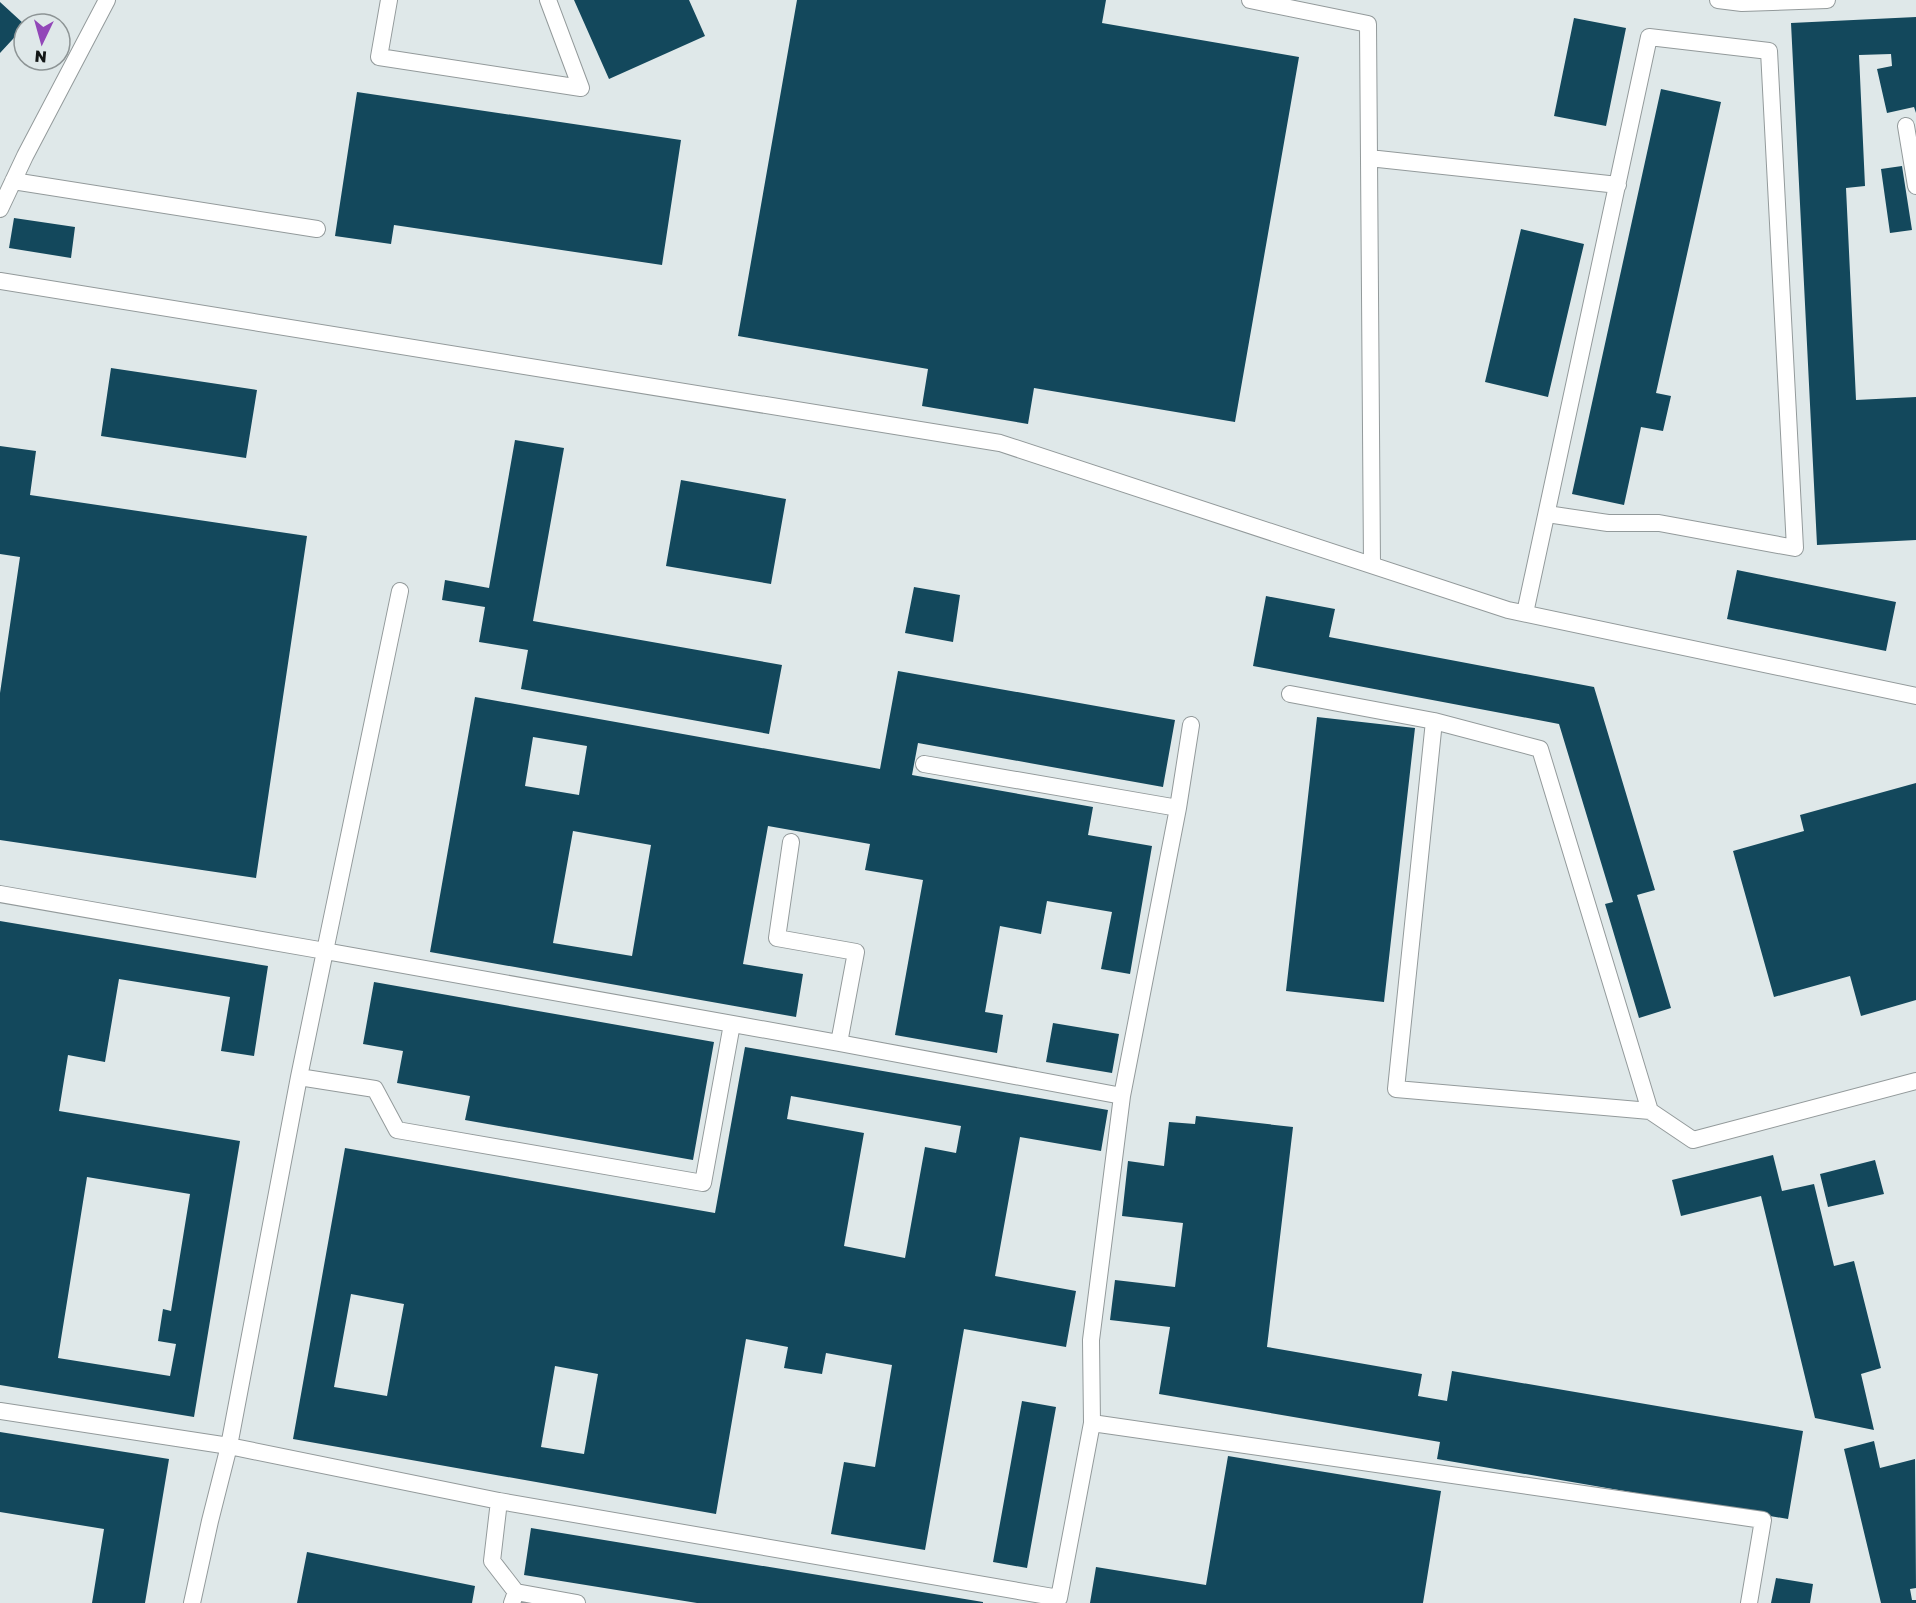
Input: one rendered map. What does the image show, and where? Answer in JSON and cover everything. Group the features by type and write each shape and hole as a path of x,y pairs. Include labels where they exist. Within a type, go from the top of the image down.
{"lane":[{"path":"0,209 24,156 107,0"},
{"path":"389,0 380,57 581,87 548,0"},
{"path":"1250,0 1368,24 1372,565"},
{"path":"1718,0 1827,0"},
{"path":"1525,613 1649,37 1769,51 1796,548 1659,523 1608,523 1547,514"},
{"path":"1906,126 1916,186"},
{"path":"1369,158 1618,185"},
{"path":"13,181 317,229"},
{"path":"0,281 1000,443 1508,610 1916,696"},
{"path":"192,1603 229,1446 299,1077 400,591"},
{"path":"1290,694 1434,722 1540,749 1650,1111"},
{"path":"1434,722 1396,1089 1650,1111 1693,1140 1916,1081"},
{"path":"0,1411 229,1446 499,1501 1059,1598 1092,1423 1091,1340 1122,1096 1178,808 1191,725"},
{"path":"924,764 1178,808"},
{"path":"791,842 777,938 855,952 839,1043"},
{"path":"0,894 839,1043 1122,1096"},
{"path":"299,1077 375,1089 397,1130 703,1183 732,1024"},
{"path":"1092,1423 1763,1520 1749,1603"},
{"path":"499,1501 492,1561 514,1597 577,1603"}],"building":[{"path":"574,0 689,0 705,36 609,79"},
{"path":"797,0 1106,0 1102,23 1299,57 1235,422 1034,388 1028,424 922,406 928,369 738,336"},
{"path":"0,2 12,13 12,40 0,53"},
{"path":"1916,17 1916,113 1914,107 1887,113 1877,69 1892,66 1891,54 1859,55 1865,186 1846,188 1856,400 1916,397 1916,540 1817,545 1791,23"},
{"path":"1574,18 1626,28 1606,126 1554,116"},
{"path":"1661,89 1721,102 1656,393 1671,396 1663,431 1641,427 1624,505 1572,494"},
{"path":"357,92 681,140 662,265 394,225 391,244 335,236"},
{"path":"1902,166 1912,230 1890,233 1881,169"},
{"path":"14,218 75,227 71,258 9,248"},
{"path":"1521,229 1584,244 1548,397 1485,382"},
{"path":"111,368 257,390 246,458 101,436"},
{"path":"515,440 564,448 533,621 782,665 769,734 521,689 528,650 479,642 485,607 442,600 445,580 489,588"},
{"path":"0,446 36,451 30,495 307,536 256,878 0,840 0,693 20,557 0,554"},
{"path":"681,480 786,499 771,584 666,566"},
{"path":"1737,570 1896,602 1886,651 1727,619"},
{"path":"914,587 960,595 953,642 905,633"},
{"path":"1266,596 1335,609 1329,637 1594,687 1655,890 1637,895 1671,1008 1639,1018 1605,904 1613,902 1559,724 1253,666"},
{"path":"898,671 1175,720 1163,787 918,743 912,775 1093,807 1088,835 1152,846 1130,974 1101,969 1112,912 1047,901 1041,934 1000,926 985,1012 1003,1015 997,1053 895,1035 923,880 865,870 870,844 768,826 743,964 803,974 796,1017 430,952 475,697 880,769","holes":["533,737 587,746 579,795 525,786","573,831 651,845 632,956 553,943"]},
{"path":"1317,717 1415,728 1384,1002 1286,991"},
{"path":"1916,783 1916,1000 1861,1016 1850,976 1774,997 1733,851 1804,831 1800,815"},
{"path":"0,921 268,966 254,1056 221,1051 230,997 119,979 105,1062 68,1055 59,1111 240,1141 194,1417 0,1385","holes":["87,1177 190,1194 171,1311 163,1309 158,1341 176,1344 170,1376 58,1358"]},
{"path":"374,982 714,1042 693,1160 465,1120 470,1096 397,1083 403,1051 363,1044"},
{"path":"1053,1023 1119,1034 1112,1073 1046,1062"},
{"path":"745,1047 1108,1110 1101,1151 1020,1137 995,1276 1076,1291 1066,1347 964,1329 925,1550 831,1534 844,1462 875,1467 892,1365 826,1353 822,1374 784,1368 788,1347 746,1339 716,1514 293,1439 345,1148 715,1213","holes":["791,1096 961,1126 956,1153 925,1147 905,1258 844,1246 864,1133 787,1119","351,1294 404,1304 387,1396 334,1387","555,1366 598,1374 584,1454 541,1447"]},
{"path":"1196,1116 1293,1127 1267,1347 1422,1374 1418,1396 1447,1401 1452,1371 1803,1431 1788,1519 1437,1459 1440,1442 1159,1394 1170,1327 1110,1320 1115,1280 1175,1287 1183,1223 1122,1216 1128,1161 1164,1166 1169,1122 1195,1124"},
{"path":"1773,1155 1782,1191 1814,1184 1834,1266 1854,1261 1881,1368 1861,1374 1874,1430 1815,1418 1761,1196 1681,1216 1672,1180"},
{"path":"1875,1160 1884,1194 1828,1207 1820,1174"},
{"path":"1022,1401 1056,1407 1027,1568 993,1562"},
{"path":"0,1432 169,1459 145,1603 92,1603 104,1529 0,1512"},
{"path":"1874,1441 1880,1468 1915,1459 1916,1588 1910,1589 1912,1600 1916,1600 1916,1603 1881,1603 1844,1449"},
{"path":"1228,1456 1441,1491 1423,1603 1090,1603 1096,1567 1206,1585"},
{"path":"531,1528 983,1603 697,1603 524,1575"},
{"path":"307,1552 475,1586 472,1603 297,1603"},
{"path":"1776,1578 1813,1584 1810,1603 1771,1603"}]}
